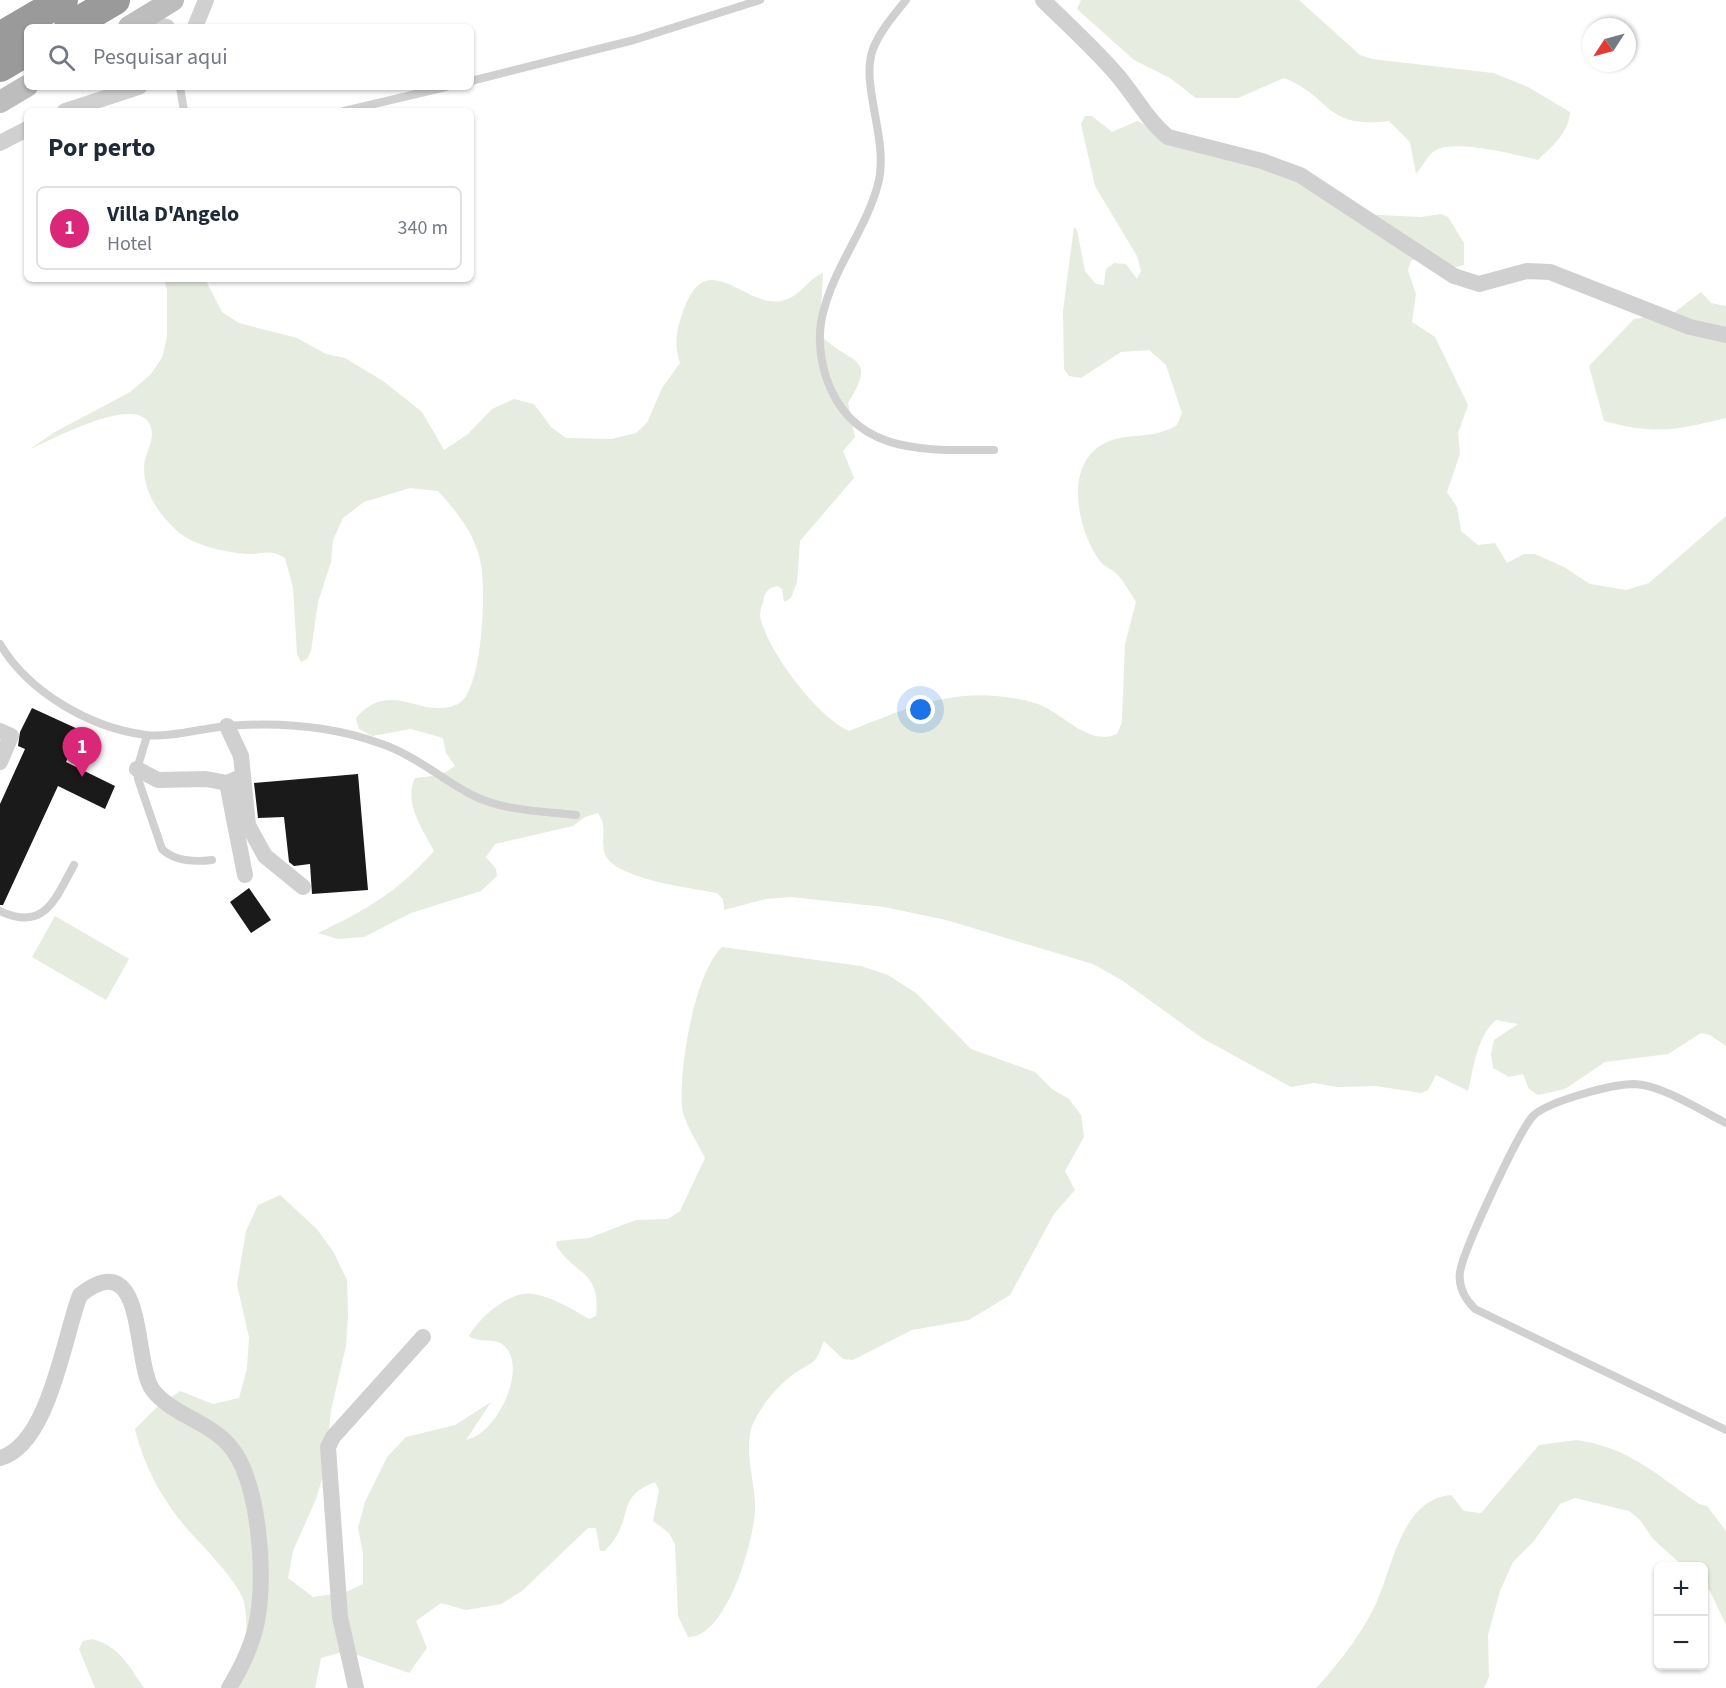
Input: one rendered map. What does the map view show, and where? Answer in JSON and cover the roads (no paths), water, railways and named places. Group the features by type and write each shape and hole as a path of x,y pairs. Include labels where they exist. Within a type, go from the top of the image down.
{"highway":[{"path":"0,37 63,0"},
{"path":"74,24 116,0"},
{"path":"0,67 24,53"}],"street":[{"path":"134,24 173,0"},
{"path":"196,24 206,0"},
{"path":"1043,0 1095,50 1141,104 1156,127 1176,139 1262,161 1300,174 1454,276 1479,284 1527,271 1550,272 1690,327 1726,335"},
{"path":"0,102 24,88"},
{"path":"74,108 130,90"},
{"path":"0,143 24,131"},
{"path":"227,726 242,756 235,779 245,875"},
{"path":"0,731 11,736 0,762"},
{"path":"137,769 158,780 235,779"},
{"path":"235,779 248,825 265,856 303,887"},
{"path":"0,1458 9,1455 25,1441 40,1417 57,1378 80,1295 102,1282 114,1283 125,1291 133,1302 146,1378 153,1391 170,1405 201,1422 229,1445 245,1470 256,1512 260,1588 257,1622 245,1658 229,1688"},
{"path":"356,1688 340,1617 328,1447 333,1437 349,1418 423,1337"}],"lane":[{"path":"474,80 634,40 760,0"},
{"path":"906,0 888,23 872,51 871,89 882,145 878,181 825,304 819,332 823,366 831,393 867,434 921,450 994,450"},
{"path":"180,90 184,108"},
{"path":"357,108 433,90"},
{"path":"0,644 8,658 45,692 74,712 147,736 227,726 273,725 321,728 380,743 427,765 471,794 508,808 576,815"},
{"path":"147,736 137,769 162,849 178,858 197,862 212,860"},
{"path":"0,911 28,919 44,912 74,865"},
{"path":"1726,1123 1660,1091 1634,1084 1620,1085 1552,1105 1537,1113 1528,1120 1476,1229 1460,1271 1460,1280 1466,1300 1475,1309 1726,1430"}],"place":[{"name":"Villa D'Angelo","path":"82,777"}]}
